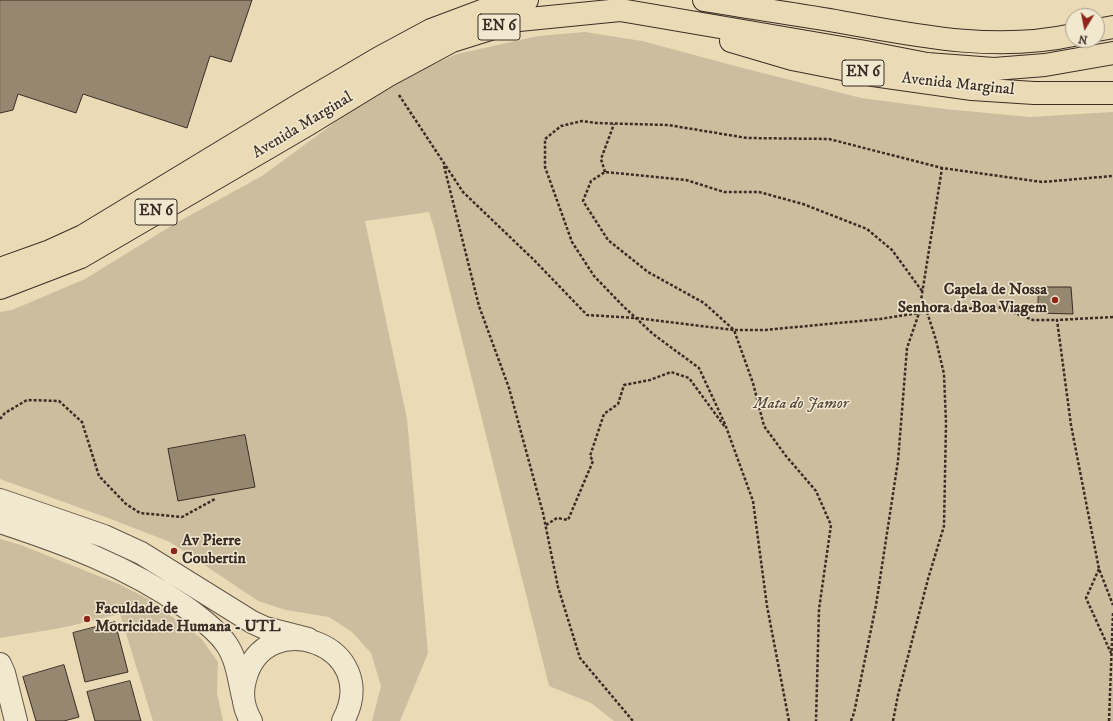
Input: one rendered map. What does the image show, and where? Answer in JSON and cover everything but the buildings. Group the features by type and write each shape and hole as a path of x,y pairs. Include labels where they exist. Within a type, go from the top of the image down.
{"main road":[{"name":"Avenida Marginal","path":"0,288 81,257 306,125 431,30 495,6 527,0"},
{"path":"704,0 941,38 994,43 1056,39 1065,37"},
{"name":"Avenida Marginal","path":"620,10 792,59 873,75 972,89 1034,93 1113,93"},
{"name":"Avenida Marginal","path":"0,269 50,251 83,236 299,105 383,67 452,41 520,20 620,10 927,64 994,69 1045,65 1113,54"}],"street":[{"path":"0,500 104,536 141,553 252,622 265,628 308,639 321,644 332,651 342,661 348,673 351,686 351,699 346,718"},
{"path":"0,522 79,550 114,565 179,602 203,620 227,644 234,660 245,708 252,721"},
{"path":"243,697 246,674 259,654 269,646 282,641 295,638 308,639"},
{"path":"0,664 4,673 16,721"}],"path":[{"path":"383,67 443,164 463,192 534,260 587,315 636,318 734,330 765,330 996,306 1032,320 1113,317"},
{"path":"788,721 767,606 753,502 727,429 699,368 653,334 636,318 594,276 572,242 545,167 545,139 561,126 582,121 668,125 747,138 829,139 942,168 1042,182 1113,176"},
{"path":"605,172 601,159 614,123"},
{"path":"443,164 479,306 509,388 546,525 558,587 580,658 633,721"},
{"path":"851,721 854,713 876,605 898,461 907,348 919,313 942,168"},
{"path":"816,721 818,609 831,525 816,491 786,456 764,426 753,383 734,330 704,303 648,272 608,240 583,201 591,180 605,172 686,180 724,192 759,192 803,204 867,229 892,250 922,290"},
{"path":"893,721 905,666 944,526 946,423 944,374 936,340 927,312"},
{"path":"1057,320 1071,425 1099,569 1113,605"},
{"path":"546,525 557,518 568,520 593,461 590,456 604,414 618,404 624,385 650,380 671,372 689,378 727,429"},
{"path":"0,419 5,413 27,400 59,401 82,422 99,476 126,504 140,512 182,517 215,499"},
{"path":"1099,569 1086,598 1112,655"},
{"path":"1109,721 1113,613"}],"green space":[{"name":"Mata do Jamor","path":"585,32 642,41 861,98 945,109 1030,117 1113,112 1113,721 614,721 591,703 549,686 429,212 365,221 407,419 428,653 400,721 372,721 381,686 371,653 352,632 329,617 286,610 258,601 170,542 0,479 0,312 12,310 85,279 176,223 262,176 386,85 457,54 538,36"},
{"path":"0,539 21,545 121,585 148,599 201,638 218,662 217,693 223,721 153,721 120,614 61,628 0,638"}],"place":[{"name":"Capela de Nossa Senhora da Boa Viagem","path":"1055,300"},
{"name":"Av Pierre Coubertin","path":"174,551"},
{"name":"Faculdade de Motricidade Humana - UTL","path":"87,619"}]}
